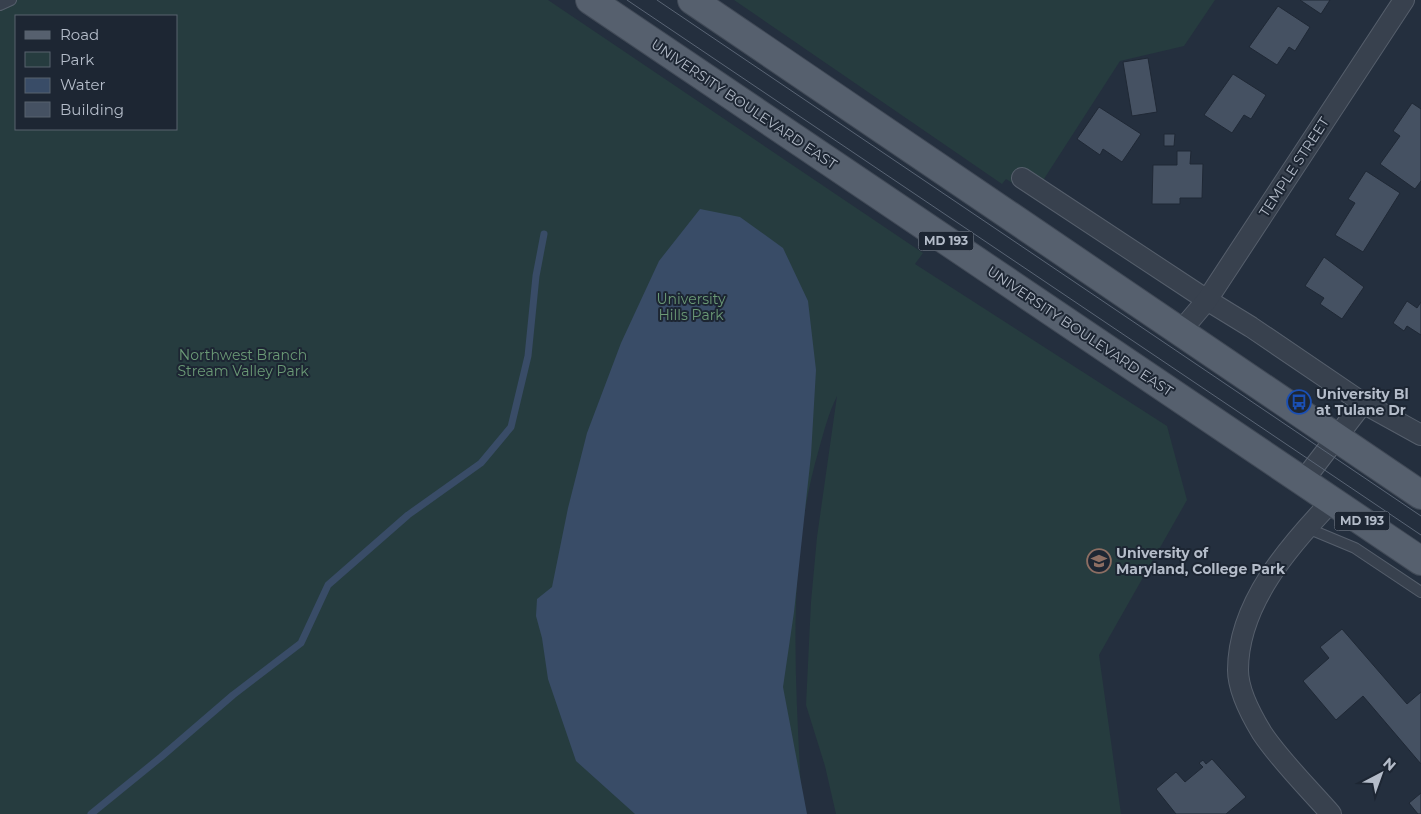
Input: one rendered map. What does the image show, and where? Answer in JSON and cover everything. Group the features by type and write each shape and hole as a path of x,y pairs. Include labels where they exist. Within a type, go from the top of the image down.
{"main road":[{"name":"UNIVERSITY BOULEVARD EAST","path":"590,0 1421,561"},
{"path":"692,0 1421,495"}],"street":[{"name":"TEMPLE STREET","path":"1180,332 1207,300 1404,0"},
{"path":"1022,178 1207,300 1252,327 1363,403 1421,435"},
{"path":"1303,481 1334,437 1363,403"},
{"path":"1331,814 1263,734 1242,691 1238,671 1243,636 1252,608 1264,585 1303,533 1332,501"}],"lane":[{"path":"0,4 11,0"},
{"path":"1303,533 1355,548 1421,592"}],"green space":[{"path":"0,0 548,0 923,253 915,264 1167,426 1187,500 1099,655 1121,814 836,814 825,766 806,705 811,602 817,537 837,396 819,449 808,494 801,539 797,585 796,676 802,814 0,814"},
{"path":"734,0 1215,0 1184,46 1120,61 1033,196 1006,179 1002,184"}],"water":[{"path":"700,209 740,217 783,248 808,301 816,370 811,455 794,612 783,687 807,814 635,814 576,761 548,679 542,638 536,616 537,599 552,587 568,508 587,433 621,343 659,261"}],"building":[{"path":"1300,0 1330,0 1321,14"},
{"path":"1278,6 1310,27 1295,51 1289,47 1277,65 1249,47"},
{"path":"1148,58 1157,112 1132,116 1123,62"},
{"path":"1233,74 1266,95 1251,119 1244,115 1232,133 1204,115"},
{"path":"1412,103 1421,109 1421,181 1415,189 1380,164 1400,136 1393,131"},
{"path":"1099,107 1141,134 1122,162 1103,149 1100,155 1077,139"},
{"path":"1164,134 1175,134 1174,146 1164,146"},
{"path":"1177,151 1191,151 1190,164 1203,164 1202,198 1180,198 1180,204 1152,204 1153,165 1177,165"},
{"path":"1366,171 1400,193 1363,252 1335,235 1355,203 1348,199"},
{"path":"1324,257 1364,287 1342,319 1320,304 1324,298 1305,286"},
{"path":"1407,301 1417,308 1421,302 1421,335 1407,326 1404,331 1393,323"},
{"path":"1342,629 1407,704 1421,692 1421,764 1363,696 1336,720 1303,681 1329,658 1320,647"},
{"path":"1212,759 1246,797 1226,814 1176,814 1156,789 1176,772 1185,782 1203,767 1199,763 1203,760 1206,764"},
{"path":"1421,793 1421,814 1418,814 1409,803"}],"waterway":[{"path":"91,814 233,695 301,643 328,585 408,515 481,463 511,427 528,356 536,276 544,234"}],"tram line":[{"path":"627,0 1421,535"},
{"path":"657,0 1421,516"}],"place":[{"name":"University Bl at Tulane Dr","path":"1299,402"},
{"name":"University of Maryland, College Park","path":"1099,561"}],"park label":[{"name":"University Hills Park","path":"691,308"},
{"name":"Northwest Branch Stream Valley Park","path":"243,364"}]}
